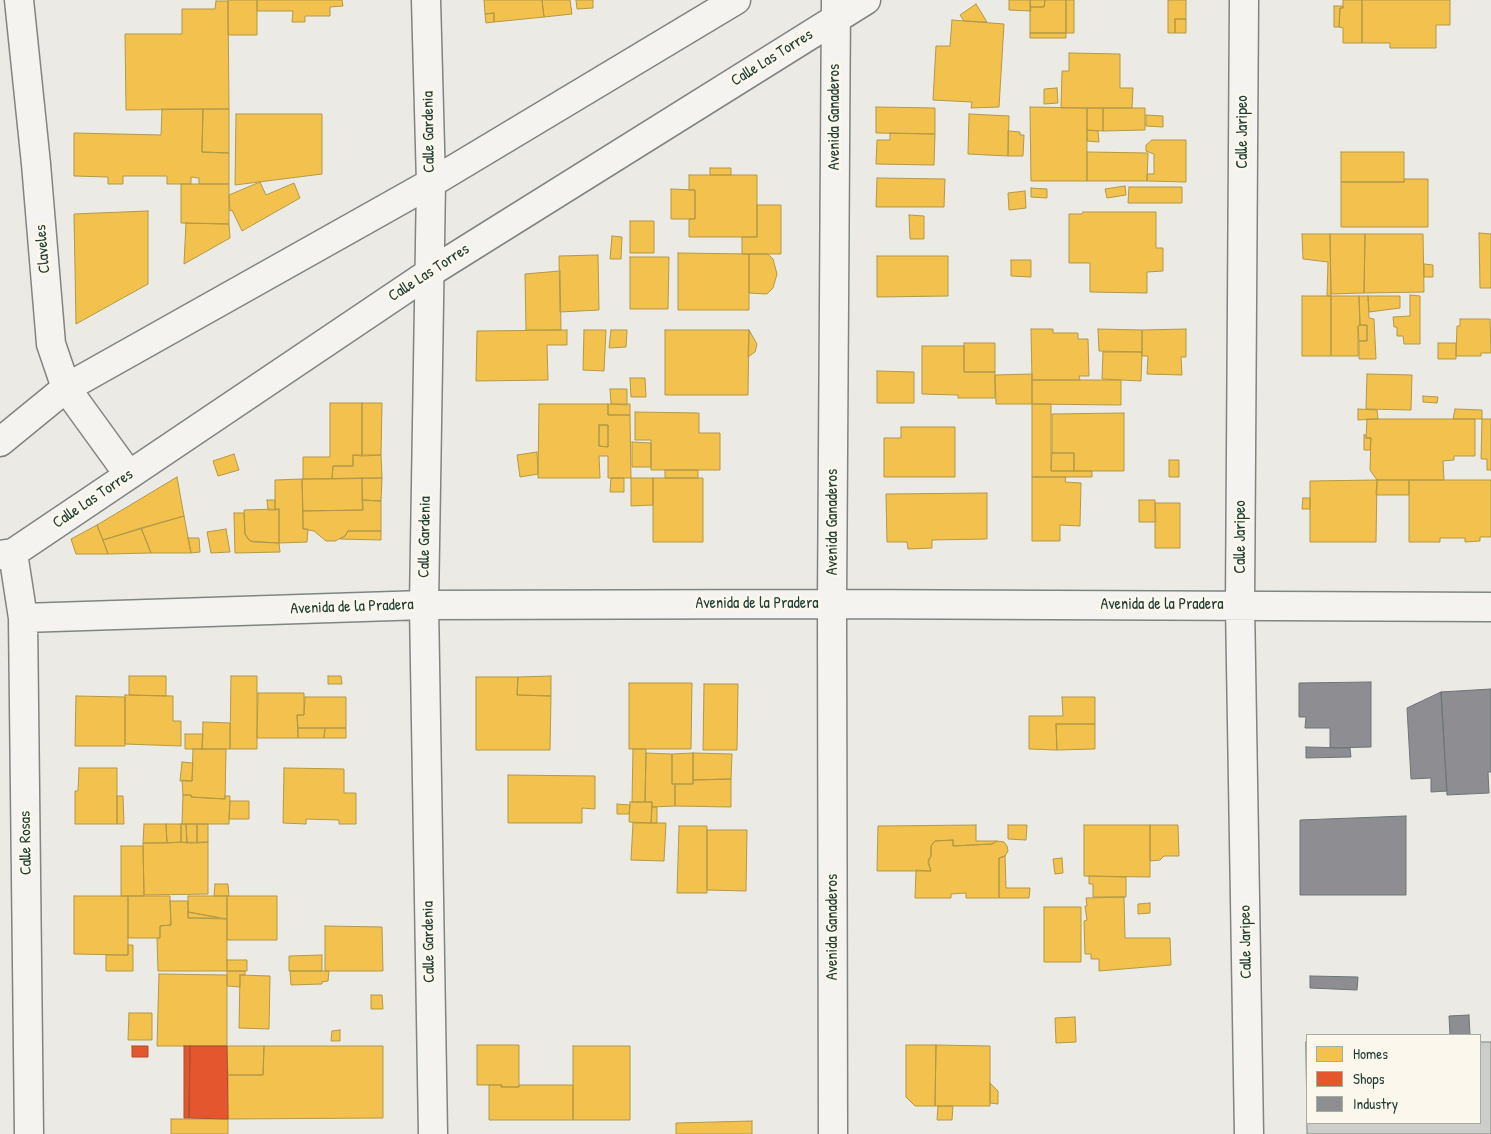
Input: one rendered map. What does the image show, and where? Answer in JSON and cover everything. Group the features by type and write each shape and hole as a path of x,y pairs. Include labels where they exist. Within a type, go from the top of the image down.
{"street":[{"name":"Calle Gardenia","path":"426,0 430,183 424,605 433,1134"},
{"path":"0,442 66,388 430,183 736,0"},
{"name":"Calle Las Torres","path":"6,554 129,475 429,272 836,9 866,0"},
{"name":"Calle Jaripeo","path":"1244,0 1240,605 1249,1134"},
{"name":"Claveles","path":"13,8 36,164 51,344 66,388 129,475"},
{"name":"Avenida Ganaderos","path":"833,1134 832,604 836,9"},
{"name":"Calle Rosas","path":"6,554 23,618 29,1134"},
{"name":"Avenida de la Pradera","path":"23,618 424,605 832,604 1491,607"}],"building: Homes":[{"path":"228,0 257,0 257,35 228,35"},
{"path":"257,0 342,0 343,6 330,7 330,16 305,16 305,22 292,22 293,11 257,11"},
{"path":"484,0 542,0 544,17 494,22 494,13 485,14"},
{"path":"542,0 570,0 572,14 544,17"},
{"path":"576,0 593,0 593,8 577,9"},
{"path":"1009,0 1030,0 1031,11 1009,10"},
{"path":"1030,0 1045,0 1044,7 1030,7"},
{"path":"1045,0 1066,0 1066,33 1030,33 1030,7 1044,7"},
{"path":"1066,0 1074,0 1074,33 1066,33"},
{"path":"1168,0 1186,0 1186,19 1175,19 1175,33 1168,33"},
{"path":"1343,0 1362,0 1362,43 1343,43 1343,28 1339,27 1340,8 1343,8"},
{"path":"1362,0 1450,0 1450,25 1436,25 1436,48 1390,48 1390,43 1362,43"},
{"path":"216,1 228,1 229,109 126,110 125,34 182,34 182,9 215,9"},
{"path":"976,4 987,22 964,21 960,15"},
{"path":"1334,6 1343,6 1343,8 1340,8 1339,27 1334,27"},
{"path":"494,13 494,22 486,23 485,14"},
{"path":"1175,19 1186,19 1186,33 1175,33"},
{"path":"952,20 1004,24 999,107 971,108 972,102 933,100 936,46 950,46"},
{"path":"1030,33 1066,33 1066,38 1030,38"},
{"path":"1069,53 1120,54 1120,88 1133,88 1132,108 1061,108 1062,71 1069,71"},
{"path":"1057,88 1058,103 1044,104 1044,89"},
{"path":"876,107 935,108 935,134 876,133"},
{"path":"1030,107 1087,108 1087,181 1031,181"},
{"path":"1087,108 1103,108 1103,131 1087,130"},
{"path":"1103,108 1145,108 1145,130 1103,131"},
{"path":"162,109 203,109 202,152 229,153 229,184 199,184 199,178 191,177 191,184 167,184 167,176 123,176 123,184 108,184 108,177 74,176 74,133 161,135"},
{"path":"203,109 229,109 229,153 202,152"},
{"path":"236,114 322,114 322,174 235,185"},
{"path":"969,114 1009,116 1008,156 968,154"},
{"path":"1146,115 1163,116 1163,127 1146,126"},
{"path":"1087,130 1098,131 1099,142 1087,141"},
{"path":"1008,131 1020,132 1020,135 1024,135 1023,156 1008,156"},
{"path":"890,133 935,134 934,165 876,164 877,140 890,140"},
{"path":"1152,140 1186,140 1186,182 1147,181 1147,174 1154,174 1154,154 1146,151 1146,145"},
{"path":"1087,152 1148,153 1147,181 1087,181"},
{"path":"1341,152 1404,152 1404,182 1341,182"},
{"path":"710,168 731,168 731,175 710,175"},
{"path":"689,175 757,175 757,237 689,237 689,219 695,219 695,190 689,190"},
{"path":"877,178 945,179 944,207 876,207"},
{"path":"1405,179 1428,179 1428,227 1341,227 1341,182 1404,182"},
{"path":"260,182 266,195 294,183 300,198 242,231 232,210 230,211 229,195"},
{"path":"181,184 229,184 229,224 181,223"},
{"path":"1125,186 1126,195 1107,198 1105,189"},
{"path":"1129,187 1182,187 1182,203 1128,203"},
{"path":"1031,188 1047,189 1047,198 1031,197"},
{"path":"671,189 695,190 695,219 671,219"},
{"path":"1025,191 1026,208 1009,210 1008,193"},
{"path":"757,205 781,205 781,254 742,254 742,237 757,237"},
{"path":"148,211 148,284 76,324 74,214"},
{"path":"1083,212 1156,212 1156,248 1163,248 1163,271 1147,272 1147,293 1090,292 1090,263 1069,263 1069,214 1082,214"},
{"path":"909,215 924,216 924,239 910,239"},
{"path":"630,221 654,221 654,253 630,253"},
{"path":"186,223 229,224 230,238 184,264"},
{"path":"1479,233 1491,234 1491,288 1480,288"},
{"path":"1302,234 1330,234 1331,296 1327,296 1328,262 1303,259"},
{"path":"1330,234 1365,234 1364,293 1331,294"},
{"path":"1365,234 1423,234 1424,292 1364,293"},
{"path":"612,236 622,237 621,259 610,259"},
{"path":"678,253 749,254 749,310 678,310"},
{"path":"749,254 768,254 773,259 777,274 773,288 767,294 749,293"},
{"path":"598,255 599,310 560,312 559,256"},
{"path":"877,256 948,256 948,296 877,297"},
{"path":"630,257 669,257 668,309 630,309"},
{"path":"1011,260 1031,260 1031,277 1011,276"},
{"path":"1424,264 1433,265 1433,277 1424,277"},
{"path":"560,271 561,330 526,330 525,274"},
{"path":"1410,295 1420,296 1420,344 1404,344 1403,336 1397,336 1397,327 1394,327 1393,317 1410,316"},
{"path":"1302,296 1331,296 1331,356 1302,356"},
{"path":"1331,296 1359,296 1358,356 1331,356"},
{"path":"1359,296 1368,296 1369,318 1374,319 1376,359 1359,359 1359,341 1367,341 1367,325 1360,325"},
{"path":"1368,296 1400,296 1400,308 1369,312"},
{"path":"1460,319 1490,319 1491,353 1481,353 1481,356 1456,356 1457,326 1460,326"},
{"path":"1367,325 1367,341 1359,341 1358,326"},
{"path":"1031,329 1053,329 1053,333 1078,333 1078,339 1088,339 1089,376 1079,376 1080,380 1032,380"},
{"path":"1098,329 1142,330 1142,352 1099,351"},
{"path":"1186,329 1186,357 1181,357 1182,375 1147,374 1148,356 1142,356 1142,330"},
{"path":"567,330 567,345 547,345 548,380 476,381 477,331"},
{"path":"584,330 606,330 604,371 583,370"},
{"path":"611,330 627,330 626,347 609,348"},
{"path":"665,330 749,330 748,395 665,395"},
{"path":"749,330 757,344 755,352 748,357"},
{"path":"964,343 995,343 995,372 964,372"},
{"path":"1438,343 1456,343 1456,359 1438,359"},
{"path":"922,346 964,346 964,372 995,372 995,398 958,398 958,395 922,394"},
{"path":"1103,352 1142,352 1141,381 1102,379"},
{"path":"877,371 914,372 914,403 877,403"},
{"path":"1032,374 1032,404 996,404 995,375"},
{"path":"1367,374 1412,375 1411,410 1366,409"},
{"path":"630,378 645,378 646,397 631,397"},
{"path":"1032,380 1121,380 1121,405 1032,404"},
{"path":"610,389 627,389 627,405 611,404"},
{"path":"1423,396 1438,397 1437,403 1423,402"},
{"path":"330,403 362,403 362,456 353,455 353,466 333,466 332,479 303,479 303,457 330,457"},
{"path":"362,403 382,403 381,455 362,456"},
{"path":"539,404 608,404 608,415 630,415 631,478 608,478 608,456 599,456 600,478 538,478","holes":["599,425 608,425 608,447 599,446"]},
{"path":"608,404 630,404 630,415 608,415"},
{"path":"1032,404 1051,404 1051,471 1092,471 1092,477 1032,477"},
{"path":"1358,409 1377,410 1378,419 1358,420"},
{"path":"1455,409 1482,410 1482,419 1453,419"},
{"path":"635,412 699,413 699,433 720,433 720,470 651,470 651,440 635,440"},
{"path":"1124,413 1124,471 1074,471 1074,453 1052,453 1052,414"},
{"path":"1367,419 1475,419 1475,456 1454,456 1454,460 1443,461 1444,480 1377,480 1370,470 1371,438 1366,438"},
{"path":"1482,419 1491,419 1491,470 1487,470 1487,459 1481,459"},
{"path":"599,425 608,425 608,447 599,446"},
{"path":"901,427 955,427 955,477 884,477 884,438 901,438"},
{"path":"1364,435 1366,435 1366,438 1371,438 1370,450 1364,450"},
{"path":"632,442 651,443 651,467 632,467"},
{"path":"537,452 538,474 520,477 517,455"},
{"path":"1052,453 1074,453 1074,471 1051,471"},
{"path":"234,454 239,470 218,476 213,461"},
{"path":"353,455 381,455 382,478 332,479 333,466 353,466"},
{"path":"1169,460 1179,460 1179,477 1169,477"},
{"path":"665,470 698,470 698,478 665,478"},
{"path":"177,477 184,516 103,540 97,525"},
{"path":"1032,477 1066,477 1065,482 1081,483 1080,526 1060,525 1060,541 1032,541"},
{"path":"362,478 363,510 303,511 302,479"},
{"path":"362,478 382,478 381,501 362,500"},
{"path":"611,478 624,478 624,492 610,492"},
{"path":"631,478 653,478 653,505 631,506"},
{"path":"653,478 703,478 703,542 653,542"},
{"path":"302,479 303,529 308,529 307,542 279,543 279,509 275,510 275,480"},
{"path":"1377,480 1376,542 1310,542 1310,481"},
{"path":"1377,480 1409,480 1409,495 1376,495"},
{"path":"1409,480 1491,480 1491,537 1480,537 1480,541 1465,542 1465,538 1440,538 1440,542 1409,542"},
{"path":"987,493 987,539 932,540 932,548 908,549 907,542 887,542 886,494"},
{"path":"1303,498 1310,498 1310,509 1302,509"},
{"path":"267,500 275,500 275,510 268,510"},
{"path":"362,500 381,501 381,531 348,531 345,536 335,541 326,541 314,531 303,529 303,511 363,510"},
{"path":"1139,500 1155,500 1156,522 1139,522"},
{"path":"1155,503 1180,503 1180,548 1155,548"},
{"path":"279,509 279,543 253,542 248,539 245,534 244,510"},
{"path":"234,513 244,513 245,534 250,541 279,543 280,552 235,553"},
{"path":"184,516 191,553 151,553 141,528"},
{"path":"97,525 108,554 76,554 71,539"},
{"path":"141,528 151,553 108,554 103,540"},
{"path":"226,529 230,552 211,553 207,532"},
{"path":"348,531 381,531 381,540 340,539"},
{"path":"188,538 199,538 200,552 191,553"},
{"path":"129,676 166,676 166,696 129,695"},
{"path":"231,676 257,676 257,749 230,749"},
{"path":"328,676 341,676 342,684 328,684"},
{"path":"551,676 551,696 517,695 518,677"},
{"path":"476,677 518,677 517,695 551,696 550,750 476,750"},
{"path":"629,683 692,683 691,749 629,749"},
{"path":"704,684 738,684 737,750 703,750"},
{"path":"258,693 304,693 304,715 297,715 298,738 257,738"},
{"path":"125,695 173,696 173,721 181,721 181,746 125,744"},
{"path":"76,696 125,697 125,746 75,746"},
{"path":"305,697 346,697 346,728 298,728 297,715 304,715"},
{"path":"1062,697 1095,697 1095,724 1056,724 1057,750 1029,749 1029,716 1063,716"},
{"path":"203,722 230,723 230,749 202,749"},
{"path":"1056,724 1095,724 1095,749 1057,750"},
{"path":"298,728 325,728 324,738 298,738"},
{"path":"325,728 346,728 346,738 324,738"},
{"path":"185,734 203,734 202,749 185,749"},
{"path":"193,749 226,749 225,799 183,795 182,780 192,781"},
{"path":"633,749 646,749 645,802 632,802"},
{"path":"646,753 672,754 672,784 675,784 675,806 652,807 652,802 645,802"},
{"path":"693,753 693,784 672,784 672,754"},
{"path":"693,753 732,754 731,779 693,780"},
{"path":"182,762 193,763 192,781 180,781"},
{"path":"79,768 117,768 117,824 75,824 75,791 78,791"},
{"path":"284,768 344,769 344,793 356,793 356,824 339,824 339,820 306,819 306,824 283,823"},
{"path":"508,775 595,776 595,809 582,808 582,823 508,823"},
{"path":"731,779 731,807 675,806 675,784 693,784 693,780"},
{"path":"183,795 225,799 225,796 230,796 229,824 182,824"},
{"path":"117,796 123,796 124,824 117,824"},
{"path":"230,801 249,801 249,819 229,819"},
{"path":"630,802 652,802 651,823 629,822"},
{"path":"617,804 630,805 629,814 617,814"},
{"path":"652,807 657,807 657,823 651,823"},
{"path":"633,823 666,823 664,861 631,860"},
{"path":"144,824 166,824 167,843 143,843"},
{"path":"166,824 181,824 181,842 167,843"},
{"path":"181,824 186,824 187,843 181,842"},
{"path":"186,824 197,824 197,843 187,843"},
{"path":"197,824 208,824 208,842 197,843"},
{"path":"976,825 976,841 997,841 992,844 953,846 953,840 935,841 931,846 931,856 928,860 931,871 877,871 878,826"},
{"path":"1008,825 1027,825 1026,840 1008,839"},
{"path":"1084,825 1150,825 1150,877 1084,876"},
{"path":"1150,825 1178,825 1179,856 1164,856 1160,860 1150,861"},
{"path":"679,826 707,826 707,893 677,893"},
{"path":"707,830 747,830 746,891 707,890"},
{"path":"953,840 953,846 992,844 997,841 1004,842 1008,851 1005,856 999,858 999,898 966,898 966,893 951,894 951,898 915,898 916,870 931,871 928,863 931,856 931,846 935,841"},
{"path":"208,842 208,894 144,895 143,843"},
{"path":"121,846 143,846 144,896 121,896"},
{"path":"1005,856 1006,888 1030,888 1029,898 999,898 999,858"},
{"path":"1062,858 1063,873 1055,874 1053,859"},
{"path":"1089,876 1126,877 1126,897 1093,897 1093,884 1089,884"},
{"path":"215,884 228,884 229,896 214,896"},
{"path":"74,896 128,896 128,955 74,954"},
{"path":"128,896 170,896 171,925 160,926 160,938 128,938"},
{"path":"188,896 227,896 227,919 188,912"},
{"path":"227,896 277,896 277,940 227,940"},
{"path":"1124,897 1125,938 1170,938 1171,965 1099,971 1099,959 1091,959 1091,954 1085,954 1084,921 1087,920 1086,898"},
{"path":"170,901 188,901 188,918 227,919 227,971 158,971 157,938 160,938 160,926 171,925"},
{"path":"1150,903 1150,913 1138,914 1138,904"},
{"path":"1044,907 1081,907 1081,962 1044,962"},
{"path":"188,912 220,918 188,918"},
{"path":"325,926 382,927 383,971 325,971"},
{"path":"128,945 133,945 133,971 106,971 106,955 128,955"},
{"path":"322,955 322,971 289,971 289,956"},
{"path":"227,960 247,960 247,971 227,971"},
{"path":"227,971 245,971 245,975 240,975 240,987 227,986"},
{"path":"290,971 329,971 328,981 322,982 322,984 291,985"},
{"path":"159,974 227,975 227,1046 157,1046"},
{"path":"240,975 270,976 269,1029 239,1028"},
{"path":"371,995 382,995 383,1009 371,1009"},
{"path":"129,1013 152,1013 152,1040 128,1040"},
{"path":"1075,1017 1076,1042 1056,1043 1055,1018"},
{"path":"340,1030 340,1041 331,1041 332,1031"},
{"path":"477,1045 519,1045 519,1087 477,1085"},
{"path":"906,1045 936,1045 935,1106 915,1106 906,1097"},
{"path":"936,1045 990,1046 990,1106 935,1106"},
{"path":"227,1046 264,1046 263,1075 228,1075"},
{"path":"264,1046 383,1046 383,1118 228,1119 228,1075 263,1075"},
{"path":"573,1046 630,1046 630,1120 573,1120"},
{"path":"990,1083 998,1091 998,1104 990,1103"},
{"path":"489,1085 519,1087 519,1085 573,1085 573,1120 489,1120"},
{"path":"938,1106 953,1106 952,1120 937,1120"},
{"path":"171,1119 228,1119 228,1134 171,1134"},
{"path":"752,1121 752,1134 676,1134 676,1123"}],"building: Shops":[{"path":"132,1046 148,1046 148,1057 132,1057"},
{"path":"184,1046 190,1046 189,1118 184,1118"},
{"path":"190,1046 227,1046 228,1119 189,1118"}],"building: Industry":[{"path":"1371,682 1371,747 1330,748 1330,728 1305,728 1306,717 1299,717 1299,683"},
{"path":"1491,689 1491,772 1488,772 1489,793 1447,795 1441,692"},
{"path":"1441,692 1447,791 1431,792 1431,778 1411,779 1407,708"},
{"path":"1306,747 1350,748 1351,757 1306,758"},
{"path":"1406,816 1406,895 1300,895 1300,820"},
{"path":"1310,976 1358,977 1357,990 1310,988"},
{"path":"1469,1015 1470,1034 1450,1034 1449,1016"}],"building: Other":[{"path":"1481,1042 1491,1042 1491,1134 1307,1134 1307,1124 1481,1124"}]}
